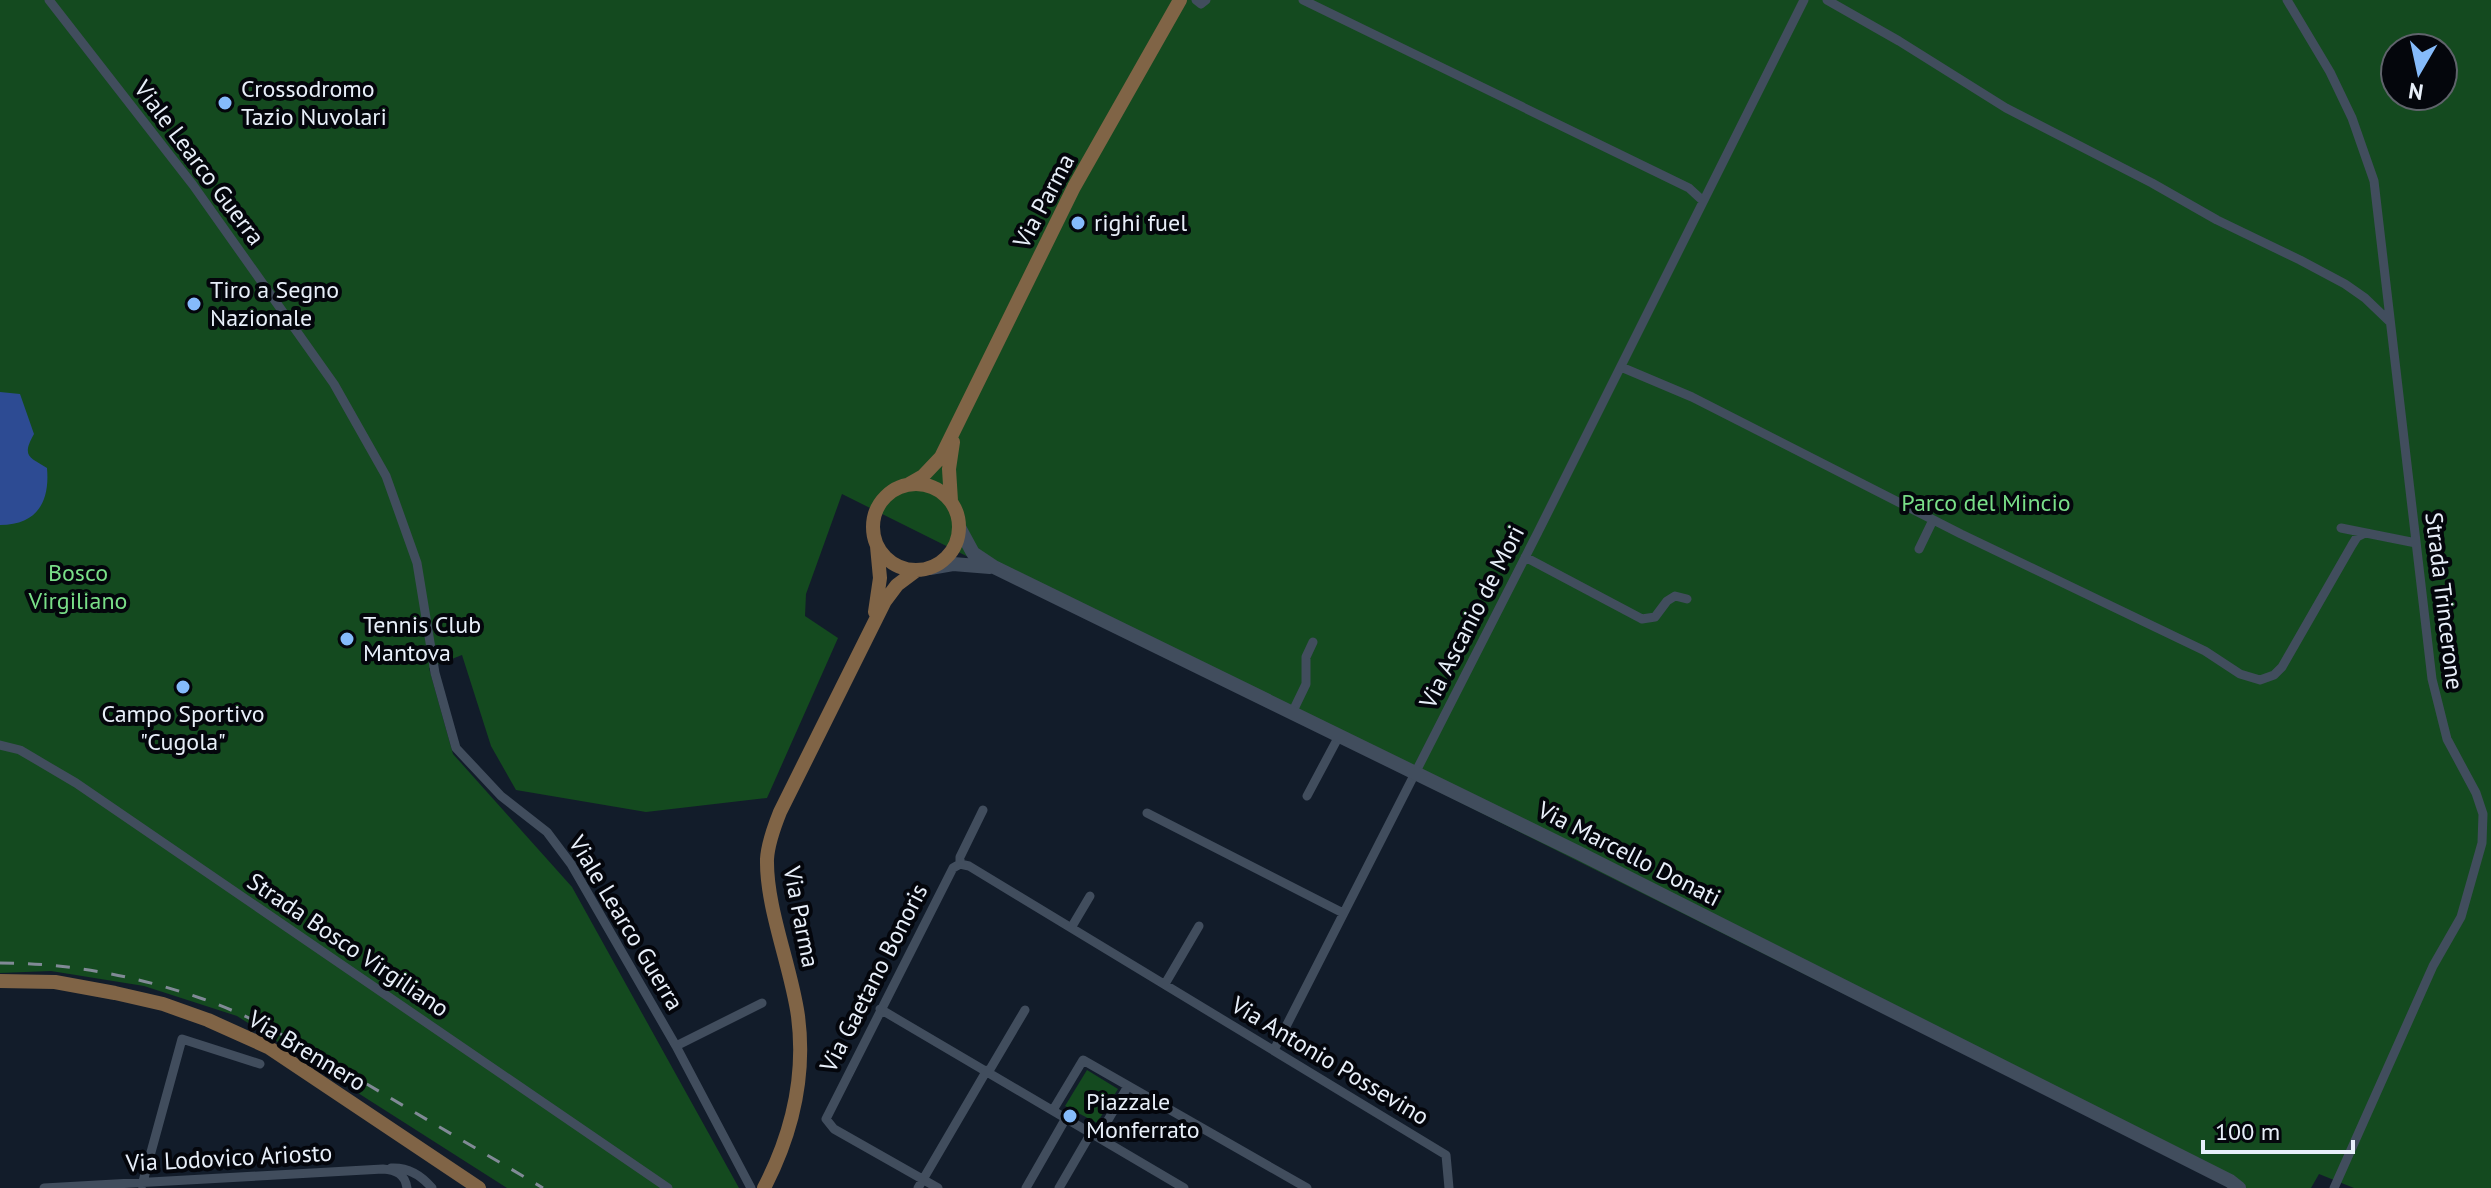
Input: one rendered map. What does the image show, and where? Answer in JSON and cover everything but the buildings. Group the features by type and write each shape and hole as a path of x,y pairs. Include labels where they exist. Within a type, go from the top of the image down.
{"main road":[{"name":"Via Parma","path":"909,484 935,466 1074,187 1180,0"},
{"name":"Via Parma","path":"951,501 949,469 957,426"},
{"path":"909,484 925,484 939,490 951,501 958,514 960,529 950,554 923,569 894,564 877,545 873,523 878,505 889,493 909,484"},
{"name":"Via Parma","path":"873,622 880,578 877,545"},
{"name":"Via Parma","path":"764,1188 788,1134 797,1093 800,1055 796,1004 768,876 769,845 780,812 873,622 897,585 923,569"},
{"name":"Via Brennero","path":"0,981 55,982 100,990 163,1004 208,1020 268,1047 479,1188"}],"street":[{"name":"Viale Learco Guerra","path":"49,0 193,185 334,384 386,476 417,563 435,673 456,748 501,796 547,832 571,864 676,1046 751,1188"},
{"path":"1196,0 1201,4 1206,0"},
{"path":"1303,0 1689,188 1702,200"},
{"name":"Via Ascanio de Mori","path":"1274,1050 1804,0"},
{"path":"1827,0 2006,108 2345,284 2390,322"},
{"name":"Strada Trincerone","path":"2287,0 2330,72 2352,118 2374,181 2432,679 2447,739 2487,812 2482,843 2461,917 2433,966 2334,1188"},
{"path":"1621,367 1692,397 2145,625 2205,651 2240,674 2260,680 2274,675 2282,667 2352,545 2357,537 2365,533"},
{"path":"1919,549 1933,520"},
{"path":"2341,528 2416,543"},
{"name":"Via Marcello Donati","path":"960,529 973,553 994,567 1415,772 2239,1188"},
{"path":"1525,557 1642,619 1655,617 1675,596 1687,599"},
{"name":"Via Marcello Donati","path":"923,569 953,564 994,567"},
{"path":"1292,713 1306,684 1306,657 1313,642"},
{"path":"1307,796 1339,736"},
{"name":"Strada Bosco Virgiliano","path":"0,745 20,750 76,783 668,1188"},
{"name":"Via Gaetano Bonoris","path":"920,1183 828,1124 827,1113 953,868 960,864 960,857 983,810"},
{"path":"1147,813 1343,913"},
{"name":"Via Antonio Possevino","path":"960,864 969,866 1446,1155 1449,1188"},
{"path":"1071,928 1090,896"},
{"path":"1165,984 1199,926"},
{"path":"676,1046 762,1003"},
{"path":"880,1009 1184,1188"},
{"path":"938,1188 920,1183 1025,1010"},
{"path":"142,1185 182,1039 260,1064"},
{"path":"1053,1110 1083,1060 1307,1188"},
{"path":"1059,1188 1128,1086"},
{"path":"1026,1188 1066,1118"},
{"path":"383,1169 398,1172 407,1187"},
{"name":"Via Lodovico Ariosto","path":"44,1188 142,1185 383,1169 407,1169 421,1176 432,1188"}],"green space":[{"name":"Parco del Mincio","path":"0,0 2491,0 2491,1188 2354,1188 2319,1174 2311,1188 2233,1188 842,494 806,594 805,616 838,638 767,798 646,812 516,790 491,746 462,655 429,668 453,754 572,887 739,1188 507,1188 237,1016 144,986 51,971 0,973"},
{"path":"1087,1070 1118,1089 1097,1123 1065,1106"}],"water":[{"path":"0,392 20,394 34,434 28,447 29,456 47,468 47,480 43,501 32,516 13,524 0,525"}],"railway":[{"path":"0,963 52,965 103,972 224,1007 306,1048 543,1188"}],"place":[{"name":"Crossodromo Tazio Nuvolari","path":"225,103"},
{"name":"righi fuel","path":"1078,223"},
{"name":"Tiro a Segno Nazionale","path":"194,304"},
{"name":"Tennis Club Mantova","path":"347,639"},
{"name":"Campo Sportivo \"Cugola\"","path":"183,687"},
{"name":"Piazzale Monferrato","path":"1070,1116"}],"park label":[{"name":"Bosco Virgiliano","path":"78,587"}]}
